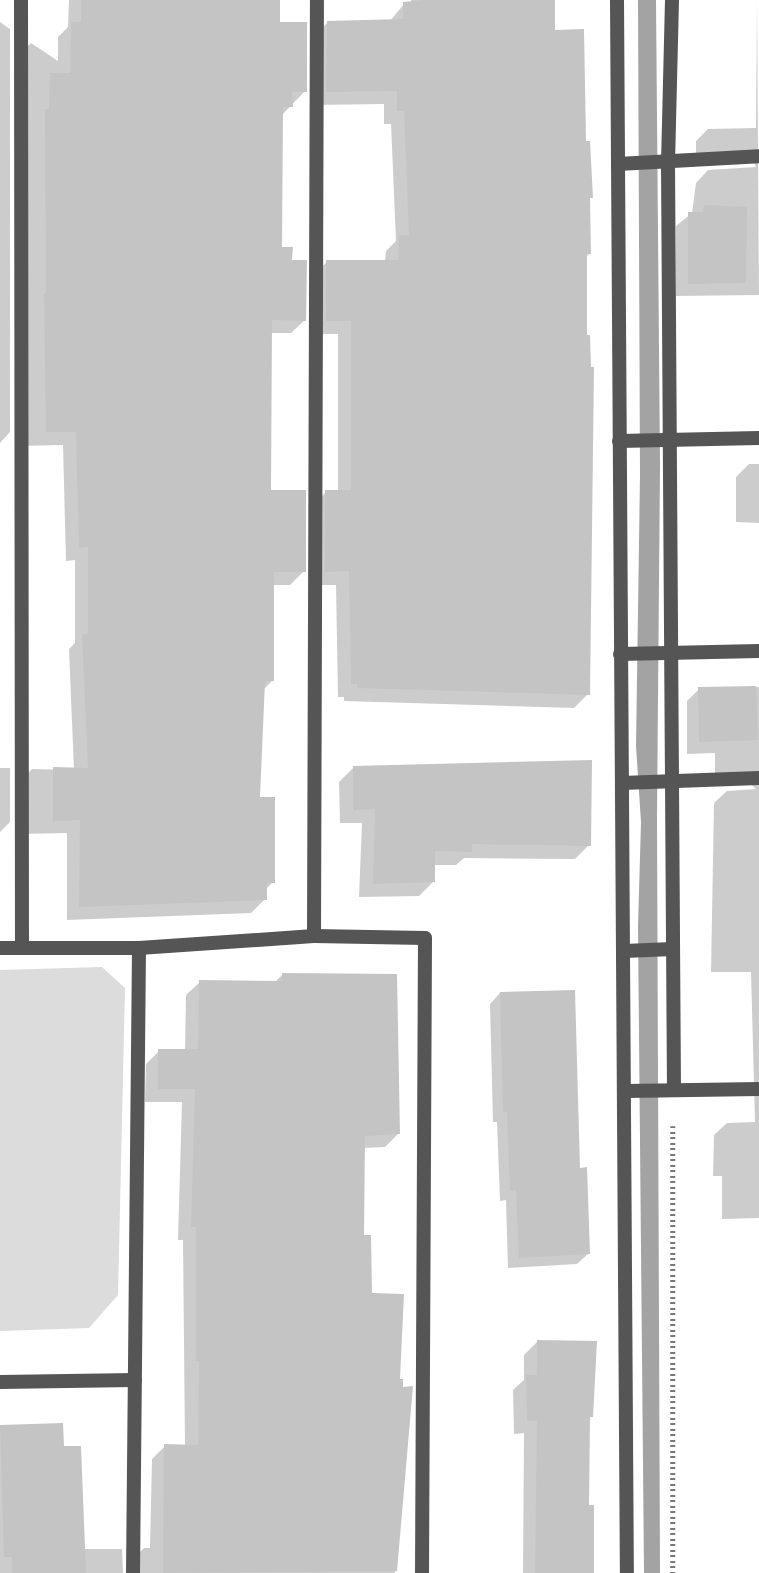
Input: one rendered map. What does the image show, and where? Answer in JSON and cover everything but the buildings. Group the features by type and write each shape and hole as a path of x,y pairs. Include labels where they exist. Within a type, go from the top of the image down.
{"street":[{"path":"21,0 22,948"},
{"path":"314,936 317,0"},
{"path":"617,0 627,441 627,654 622,783 632,1091 627,1573"},
{"path":"668,1090 671,949 667,781 666,163 672,0"},
{"path":"622,164 759,156"},
{"path":"627,441 759,438"},
{"path":"627,654 759,651"},
{"path":"622,783 759,778"},
{"path":"0,948 139,948 314,936 425,938 422,1573"},
{"path":"133,1573 139,948"},
{"path":"626,951 671,949"},
{"path":"632,1091 759,1089"},
{"path":"0,1382 135,1380"}],"path":[{"path":"668,1090 673,1196 673,1573"},
{"path":"662,1196 673,1196"}],"shaded area":[{"path":"638,0 656,0 660,465 657,818 660,1573 644,1573 638,926 641,822 636,746 640,475"},
{"path":"102,967 125,988 118,1295 89,1328 0,1331 0,970"}]}
